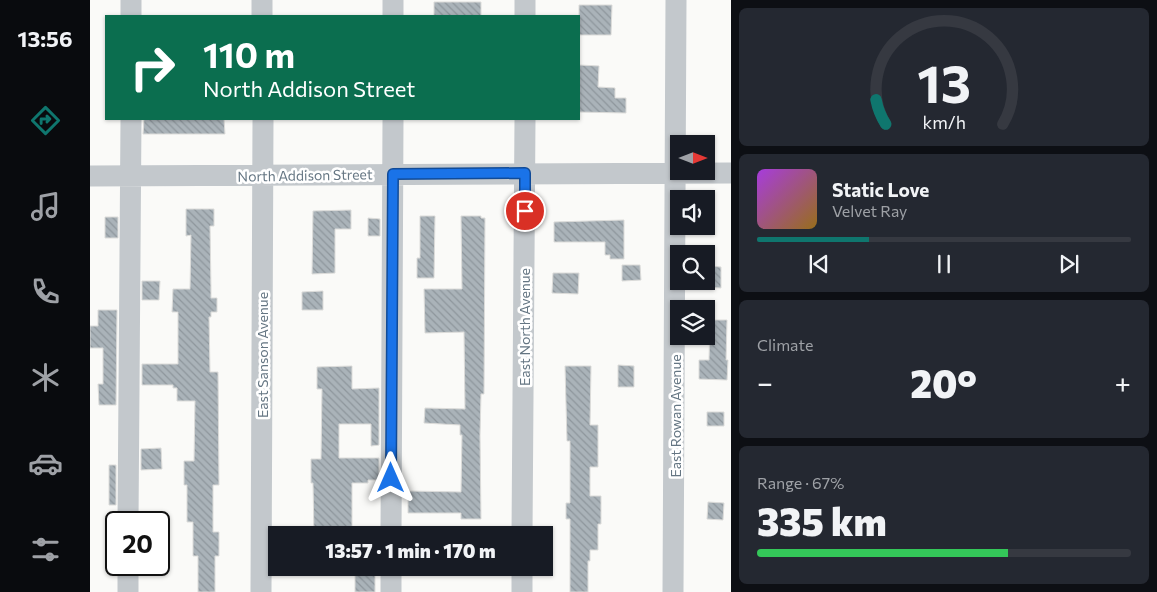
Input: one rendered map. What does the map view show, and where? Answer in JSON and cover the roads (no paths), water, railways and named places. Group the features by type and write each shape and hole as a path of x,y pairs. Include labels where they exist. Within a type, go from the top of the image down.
{"street":[{"path":"131,0 131,15"},
{"path":"262,0 262,15"},
{"path":"393,0 393,15"},
{"path":"525,0 525,15"},
{"name":"East Rowan Avenue","path":"676,0 676,135"},
{"path":"128,511 131,120"},
{"name":"East Sanson Avenue","path":"261,592 262,120"},
{"path":"391,526 393,120"},
{"name":"East North Avenue","path":"522,526 525,120"},
{"name":"North Addison Street","path":"90,176 670,172"},
{"name":"North Addison Street","path":"715,173 731,173"},
{"name":"East Rowan Avenue","path":"673,592 676,180"},
{"path":"128,576 128,592"},
{"path":"391,576 391,592"},
{"path":"522,576 522,592"}]}
